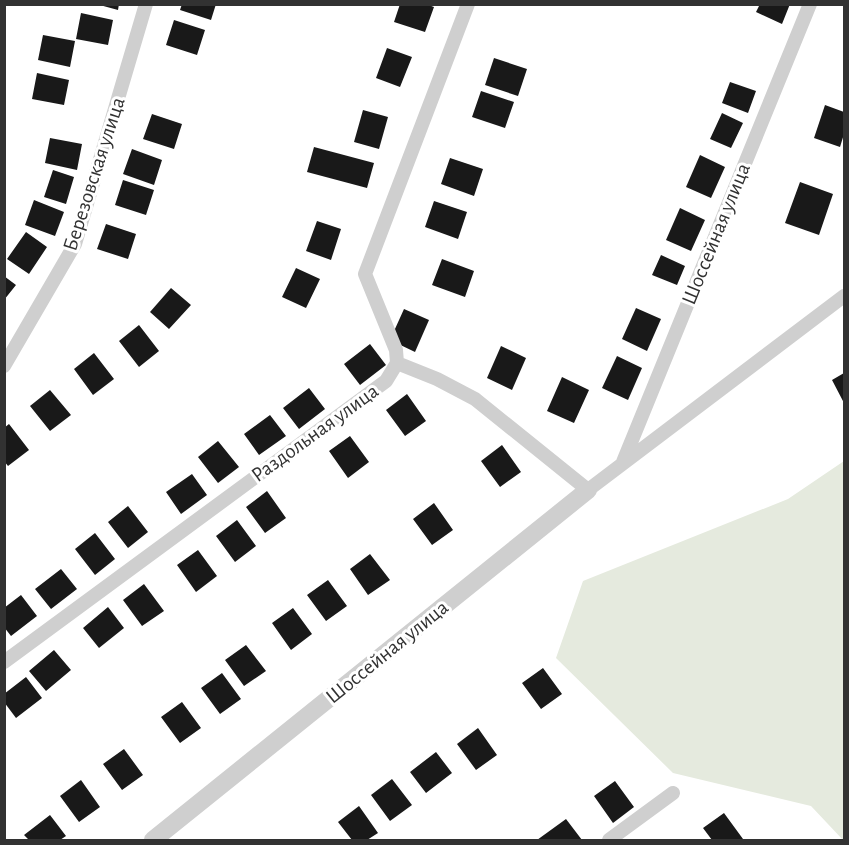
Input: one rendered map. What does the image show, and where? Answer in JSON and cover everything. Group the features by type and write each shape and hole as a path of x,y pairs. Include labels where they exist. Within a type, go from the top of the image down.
{"street":[{"name":"Березовская улица","path":"4,366 75,244 146,4"},
{"path":"468,4 365,274 396,350 397,363 437,379 475,399 588,490"},
{"name":"Шоссейная улица","path":"622,464 810,4"},
{"name":"Шоссейная улица","path":"153,840 588,490 844,296"},
{"name":"Раздольная улица","path":"4,662 386,381 397,363"},
{"path":"609,840 673,793"}],"shaded area":[{"path":"844,461 843,840 811,806 673,773 556,658 583,581 788,499"}],"building":[{"path":"96,4 119,4 118,10"},
{"path":"182,4 216,4 211,20 180,10"},
{"path":"400,4 426,4 434,7 425,32 394,22"},
{"path":"760,4 790,4 782,24 756,12"},
{"path":"81,13 113,20 108,45 76,39"},
{"path":"174,20 205,30 197,55 166,45"},
{"path":"43,35 75,41 70,67 38,60"},
{"path":"387,48 412,57 400,87 376,78"},
{"path":"494,58 527,69 518,96 485,85"},
{"path":"37,73 69,80 64,105 32,99"},
{"path":"730,82 756,91 748,113 722,103"},
{"path":"481,91 514,102 505,128 472,117"},
{"path":"825,105 844,112 844,134 840,147 814,138"},
{"path":"363,110 388,117 379,149 354,142"},
{"path":"722,113 743,123 731,148 710,139"},
{"path":"152,114 182,124 174,149 143,139"},
{"path":"50,138 82,144 77,170 45,163"},
{"path":"314,147 374,163 367,188 307,172"},
{"path":"132,149 162,160 154,185 123,174"},
{"path":"700,155 725,167 711,198 686,187"},
{"path":"450,158 483,169 474,196 441,184"},
{"path":"53,170 74,177 66,204 44,197"},
{"path":"123,180 154,190 146,215 115,205"},
{"path":"800,182 833,194 819,235 785,223"},
{"path":"34,200 64,212 55,236 25,225"},
{"path":"434,201 467,212 458,239 425,227"},
{"path":"680,208 705,220 691,251 666,240"},
{"path":"317,221 341,229 331,260 306,251"},
{"path":"106,224 136,234 128,259 97,249"},
{"path":"26,232 47,247 29,274 7,259"},
{"path":"661,255 685,266 677,285 652,275"},
{"path":"442,259 474,271 465,297 432,285"},
{"path":"296,268 320,279 306,308 282,297"},
{"path":"4,276 16,285 4,300"},
{"path":"171,288 191,305 169,329 150,312"},
{"path":"636,308 661,319 647,351 622,339"},
{"path":"404,309 429,320 415,352 390,340"},
{"path":"139,325 159,351 139,367 119,341"},
{"path":"370,344 386,365 360,385 344,364"},
{"path":"501,346 526,358 512,390 487,378"},
{"path":"94,353 114,379 93,395 74,369"},
{"path":"617,356 642,368 628,400 602,388"},
{"path":"844,373 844,403 832,380"},
{"path":"562,377 589,390 574,423 547,411"},
{"path":"309,388 325,409 299,429 283,408"},
{"path":"50,390 71,415 50,431 30,406"},
{"path":"407,394 426,421 405,436 386,410"},
{"path":"270,415 286,436 259,455 244,434"},
{"path":"9,424 29,450 8,466 4,461 4,428"},
{"path":"350,436 369,462 348,478 329,451"},
{"path":"218,441 239,467 218,483 198,457"},
{"path":"502,445 521,472 500,487 481,461"},
{"path":"192,474 207,495 181,514 166,492"},
{"path":"267,491 286,518 265,533 246,507"},
{"path":"434,503 453,530 432,545 413,519"},
{"path":"128,506 148,532 128,548 108,522"},
{"path":"237,520 256,546 235,562 216,536"},
{"path":"95,533 115,559 95,575 75,549"},
{"path":"198,550 217,576 196,592 177,565"},
{"path":"370,554 390,580 368,595 350,569"},
{"path":"61,569 77,589 51,609 35,589"},
{"path":"328,580 347,606 326,621 307,595"},
{"path":"144,584 164,611 142,626 123,600"},
{"path":"21,595 37,616 11,636 4,627 4,608"},
{"path":"108,607 124,628 99,648 83,628"},
{"path":"293,608 312,634 291,650 272,623"},
{"path":"246,645 266,671 244,686 225,660"},
{"path":"54,650 71,670 46,691 29,671"},
{"path":"543,668 562,694 541,709 522,683"},
{"path":"222,673 241,699 220,714 201,688"},
{"path":"26,677 42,698 16,718 4,702 4,694"},
{"path":"182,702 201,728 180,743 161,717"},
{"path":"478,728 497,755 476,770 457,744"},
{"path":"124,749 143,775 122,790 103,764"},
{"path":"436,752 452,773 426,793 410,772"},
{"path":"392,779 412,805 390,821 371,795"},
{"path":"81,780 100,807 79,822 60,796"},
{"path":"615,781 634,807 613,823 594,796"},
{"path":"359,806 378,833 367,840 352,840 338,822"},
{"path":"724,813 742,840 712,840 703,828"},
{"path":"50,815 66,836 60,840 29,840 24,835"},
{"path":"566,819 582,840 537,840"}]}
